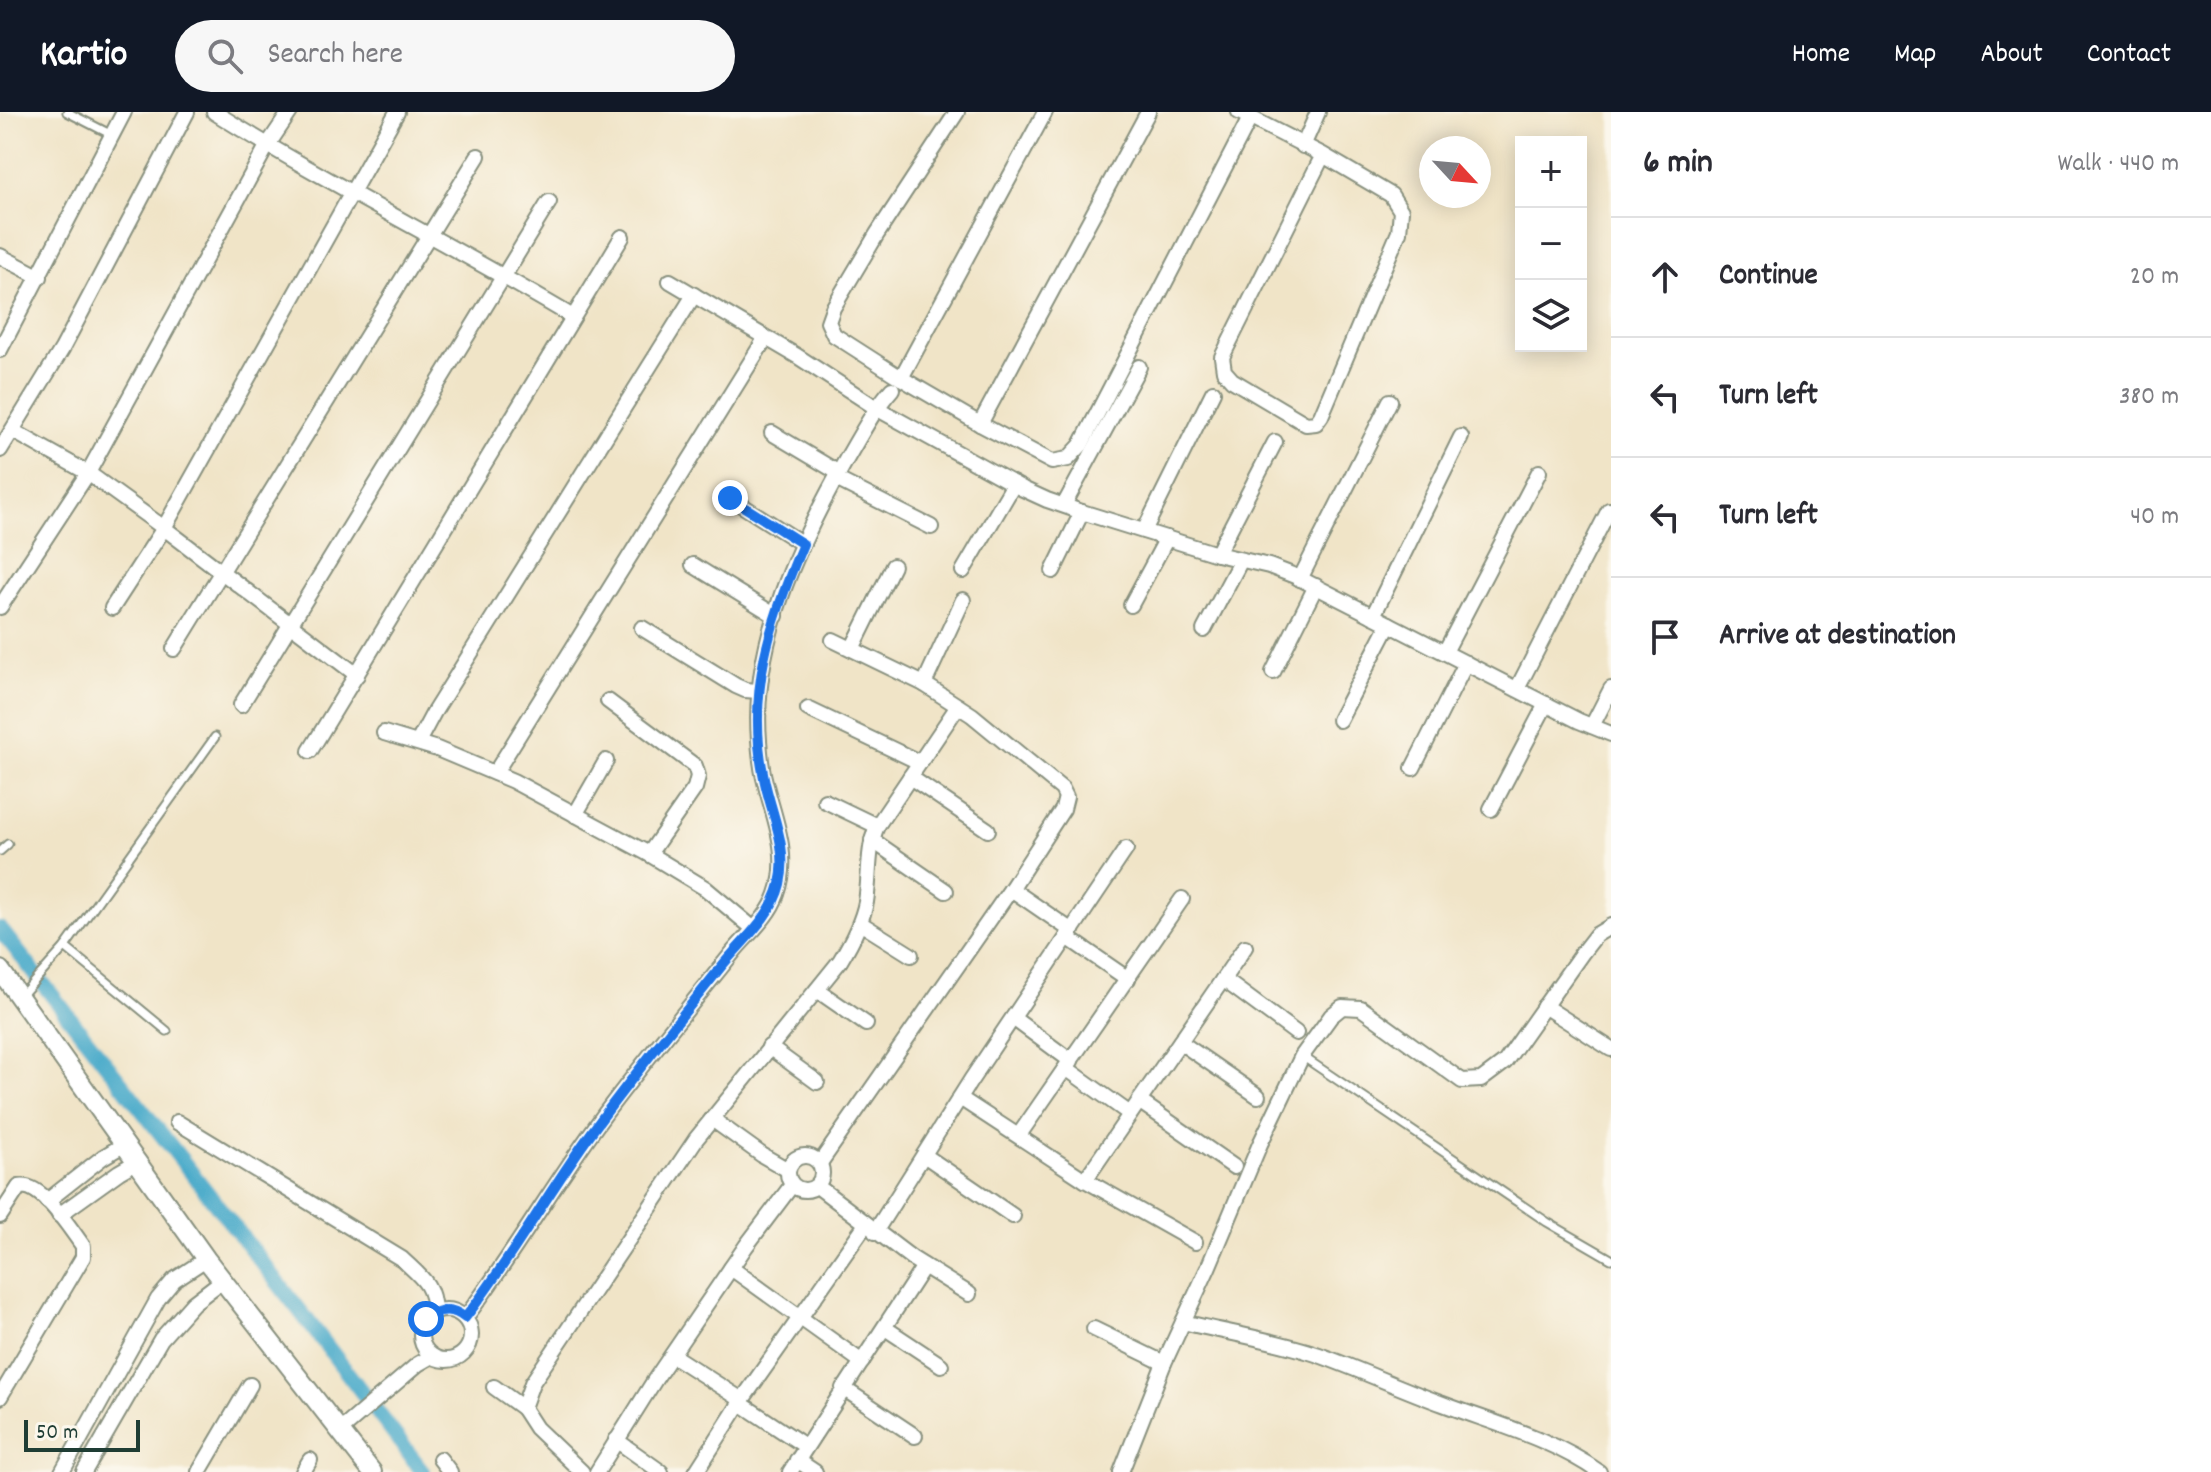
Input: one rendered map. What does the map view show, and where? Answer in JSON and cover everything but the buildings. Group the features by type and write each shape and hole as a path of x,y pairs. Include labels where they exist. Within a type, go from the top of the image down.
{"street":[{"path":"0,350 124,112"},
{"path":"0,450 62,349 187,112"},
{"path":"214,112 267,146 505,276 573,317"},
{"path":"0,607 88,473 267,146 290,112"},
{"path":"112,608 164,528 397,112"},
{"path":"957,112 877,234 833,308 828,322 834,335 896,383 1052,462 1068,459 1081,445 1244,115 1323,155 1391,195 1401,211 1399,232 1316,423 1306,424 1232,380 1224,371 1222,357 1323,155"},
{"path":"465,1318 517,1247 610,1107 767,915 778,893 783,856 764,779 758,738 758,691 780,601 803,544 838,476 896,383 1045,112"},
{"path":"980,424 1148,112"},
{"path":"1303,146 1318,112"},
{"path":"174,649 478,156"},
{"path":"241,705 549,202"},
{"path":"310,751 622,237"},
{"path":"0,256 40,277"},
{"path":"670,281 797,356 878,409 1047,500 1217,554 1269,566 1316,586 1611,734"},
{"path":"418,742 694,295"},
{"path":"495,773 765,339"},
{"path":"1064,505 1139,367"},
{"path":"1144,531 1213,392"},
{"path":"1300,579 1390,401"},
{"path":"13,431 88,473 357,675"},
{"path":"772,433 838,476 931,527"},
{"path":"1373,616 1461,437"},
{"path":"1217,554 1275,442"},
{"path":"1445,652 1539,472"},
{"path":"963,571 1014,484"},
{"path":"730,498 803,544"},
{"path":"1517,689 1609,510"},
{"path":"1053,571 1082,512"},
{"path":"1131,605 1167,538"},
{"path":"1204,630 1241,560"},
{"path":"693,565 776,616"},
{"path":"852,649 893,566"},
{"path":"1273,672 1316,586"},
{"path":"924,684 963,600"},
{"path":"1339,720 1389,624"},
{"path":"642,628 736,686 758,691"},
{"path":"820,1163 811,1156 794,1159 788,1170 792,1185 802,1190 817,1186 822,1177 820,1163 1011,889 1063,809 1066,797 1062,789 958,706 924,684 833,640"},
{"path":"1413,768 1466,663"},
{"path":"1592,726 1611,689"},
{"path":"608,701 695,766 698,776 695,788 649,854"},
{"path":"1491,809 1546,704"},
{"path":"523,1408 532,1383 690,1147 840,961 860,923 875,833 958,706"},
{"path":"808,709 919,762"},
{"path":"384,733 418,742 495,773 649,854 705,888 754,929"},
{"path":"575,815 606,761"},
{"path":"910,777 988,830"},
{"path":"825,801 875,833 946,891"},
{"path":"696,1472 799,1318 924,1155 1126,849"},
{"path":"1011,889 1128,979"},
{"path":"1019,1135 1182,899"},
{"path":"860,923 911,955"},
{"path":"1121,1472 1164,1363 1260,1144 1302,1056 1331,1016 1342,1007 1361,1008 1462,1081 1481,1080 1505,1062 1596,935 1611,926"},
{"path":"1085,1180 1245,947"},
{"path":"0,970 24,992 206,1259 347,1425 372,1472"},
{"path":"1223,979 1296,1033"},
{"path":"817,990 866,1024"},
{"path":"1544,1006 1611,1049"},
{"path":"1013,1018 1068,1065 1234,1167"},
{"path":"1180,1042 1258,1096"},
{"path":"769,1047 817,1082"},
{"path":"960,1098 1085,1180 1195,1242"},
{"path":"712,1119 788,1170"},
{"path":"177,1122 402,1259 422,1277 433,1293 434,1312"},
{"path":"47,1201 103,1157 125,1144"},
{"path":"924,1155 1013,1216"},
{"path":"59,1215 138,1161"},
{"path":"0,1216 19,1187 25,1185 47,1201 83,1246 83,1257 0,1397"},
{"path":"597,1472 731,1268 792,1185"},
{"path":"817,1186 924,1266 969,1294"},
{"path":"62,1472 158,1299 174,1280 206,1259"},
{"path":"815,1472 794,1466 924,1266"},
{"path":"731,1268 862,1362"},
{"path":"84,1472 161,1339 193,1303 223,1280"},
{"path":"451,1310 465,1318 470,1327 468,1347 452,1360 441,1360 424,1348 422,1328 434,1312 451,1310"},
{"path":"1183,1322 1318,1355 1402,1390 1543,1440 1580,1458 1599,1472"},
{"path":"885,1328 941,1365"},
{"path":"142,1329 161,1339"},
{"path":"1094,1329 1164,1363"},
{"path":"672,1355 805,1446"},
{"path":"347,1425 432,1356"},
{"path":"199,1472 250,1385"},
{"path":"494,1387 523,1408 536,1428 582,1472"},
{"path":"843,1388 915,1436"},
{"path":"616,1440 661,1472"},
{"path":"440,1459 450,1472"}],"lane":[{"path":"67,112 112,135"},
{"path":"24,992 65,947 215,737"},
{"path":"0,851 8,844"},
{"path":"65,947 167,1031"},
{"path":"1302,1056 1547,1222 1611,1259"}],"waterway":[{"path":"0,929 423,1472"}],"route":[{"path":"426,1319 434,1312 443,1310 451,1310 465,1318 517,1247 610,1107 736,948 767,915 778,893 783,856 764,779 757,703 768,642 780,601 803,544 730,498"}]}
